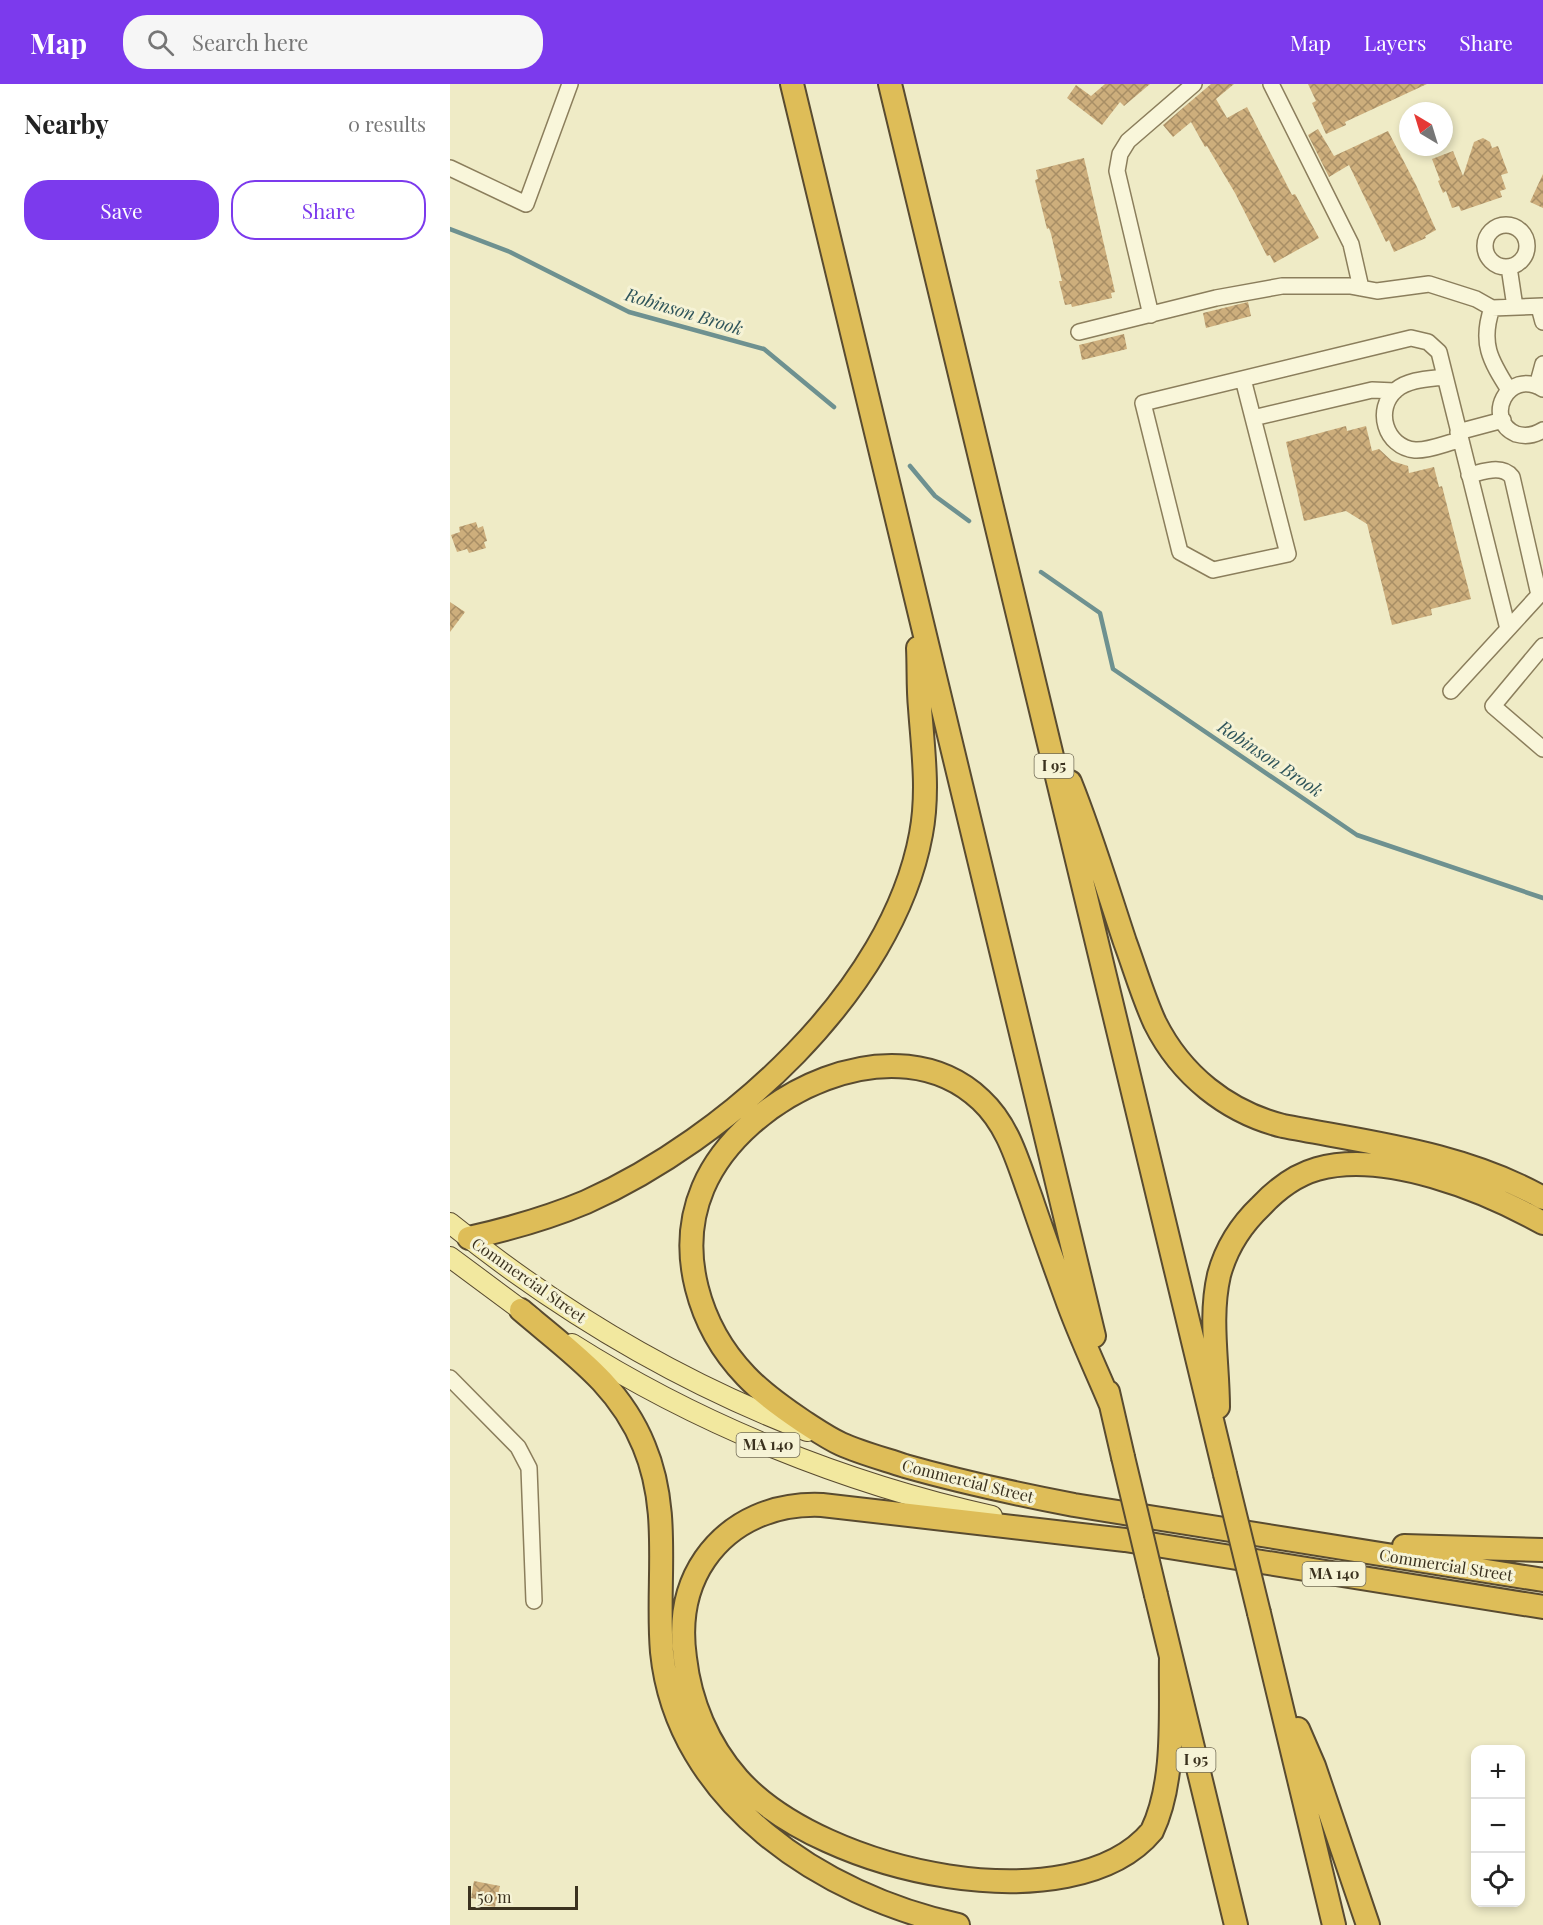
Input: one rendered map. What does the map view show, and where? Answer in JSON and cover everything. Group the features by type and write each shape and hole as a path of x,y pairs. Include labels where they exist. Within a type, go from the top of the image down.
{"highway":[{"name":"I 95","path":"792,84 1236,1925"},
{"name":"I 95","path":"890,84 1334,1925"},
{"path":"469,1238 532,1222 586,1202 642,1173 685,1146 737,1107 773,1075 805,1042 852,985 878,946 899,908 910,879 921,834 926,773 920,707 916,602"},
{"path":"1040,707 1085,821 1152,1017 1167,1044 1188,1071 1229,1105 1264,1121 1438,1156 1499,1177 1543,1198"},
{"path":"840,1444 772,1400 745,1375 729,1356 713,1330 699,1296 693,1271 691,1236 696,1208 707,1180 724,1153 746,1128 772,1107 802,1088 833,1076 866,1068 909,1067 945,1076 976,1095 995,1115 1012,1145 1067,1301 1111,1405"},
{"path":"1219,1447 1215,1316 1220,1273 1233,1241 1244,1225 1265,1201 1290,1182 1310,1171 1324,1168 1348,1165 1387,1167 1470,1188 1543,1223"},
{"path":"521,1310 608,1386 631,1419 645,1446 655,1476 661,1512 662,1640 666,1674 674,1708 682,1728 707,1773 745,1816 786,1850 843,1884 886,1904 919,1915 958,1914"},
{"name":"Commercial Street","path":"840,1444 916,1469 1012,1493 1074,1505 1543,1580"},
{"path":"958,1914 833,1854 782,1820 732,1771 713,1744 704,1725 695,1705 687,1673 683,1620 686,1600 696,1574 710,1552 739,1526 771,1510 796,1505 822,1505 1125,1540"},
{"name":"Commercial Street","path":"1125,1540 1543,1607"},
{"path":"1310,1543 1543,1550"},
{"path":"1491,1599 1543,1612"},
{"path":"1108,1884 1122,1873 1139,1852 1153,1829 1159,1813 1168,1764 1171,1657"},
{"path":"1272,1669 1314,1766 1368,1925"}],"main road":[{"name":"Commercial Street","path":"450,1222 556,1301 631,1347 725,1396 840,1444"},
{"name":"Commercial Street","path":"450,1257 521,1310 589,1354 660,1394 732,1429 807,1460 884,1487 961,1509 1041,1526 1125,1540"}],"street":[{"path":"450,168 526,204 570,84"},
{"path":"1151,315 1117,171 1120,154 1128,141 1194,84"},
{"path":"1271,84 1350,244 1361,288"},
{"path":"1509,267 1515,308"},
{"path":"1078,332 1216,298 1282,286 1350,286 1377,291 1429,284 1476,299 1492,308 1515,308 1542,312"},
{"path":"1492,308 1486,324 1486,342 1509,390"},
{"path":"1243,378 1288,554 1213,570 1180,552 1143,402 1243,378 1411,338 1428,342 1439,352 1508,629"},
{"path":"1543,364 1540,388 1523,384 1509,390 1500,407 1503,420 1511,431 1531,435 1543,430"},
{"path":"1445,377 1411,383 1395,391 1389,398 1384,415 1388,432 1400,445 1417,450 1503,420"},
{"path":"1253,418 1372,390 1395,391"},
{"path":"1451,691 1539,595 1512,477 1508,472 1500,469 1469,475"},
{"path":"1543,646 1493,706 1543,749"},
{"path":"450,1378 518,1447 529,1468 534,1601"}],"building":[{"path":"1105,84 1150,84 1124,106 1120,102 1102,125 1067,98 1076,85 1091,96"},
{"path":"1211,84 1234,84 1216,99 1227,118 1247,107 1292,195 1295,194 1319,238 1274,263 1270,255 1267,256 1235,193 1191,122 1173,137 1163,125"},
{"path":"1308,84 1427,84 1345,122 1346,125 1326,134 1312,103 1316,101"},
{"path":"1318,129 1334,156 1388,131 1436,230 1425,236 1426,238 1394,252 1389,240 1386,242 1349,165 1329,177 1308,135"},
{"path":"1483,138 1490,142 1492,148 1498,146 1508,173 1501,175 1506,189 1500,191 1502,197 1461,211 1459,206 1452,208 1446,191 1443,193 1432,159 1440,156 1453,156 1453,151 1463,176 1474,142"},
{"path":"1084,158 1115,292 1111,293 1112,298 1072,307 1071,304 1065,305 1051,234 1049,228 1047,229 1035,180 1038,179 1036,170"},
{"path":"1543,174 1543,208 1530,202"},
{"path":"1248,302 1251,316 1206,328 1203,313"},
{"path":"1124,334 1127,349 1082,360 1079,345"},
{"path":"1346,426 1347,431 1366,426 1372,451 1379,449 1392,461 1408,466 1409,473 1434,467 1439,487 1442,486 1471,599 1431,609 1432,615 1392,625 1367,524 1346,511 1304,521 1286,442"},
{"path":"476,522 478,528 483,526 487,541 484,542 486,548 469,553 467,549 457,552 451,535 460,532 459,527"},
{"path":"450,602 465,612 450,632"},
{"path":"474,1881 500,1886 495,1907 483,1905 484,1901 471,1898"}],"waterway":[{"name":"Robinson Brook","path":"450,229 510,252 629,312 764,349 834,407"},
{"name":"Robinson Brook","path":"910,466 935,496 969,521"},
{"name":"Robinson Brook","path":"1041,572 1100,613 1113,669 1357,835 1543,898"}]}
